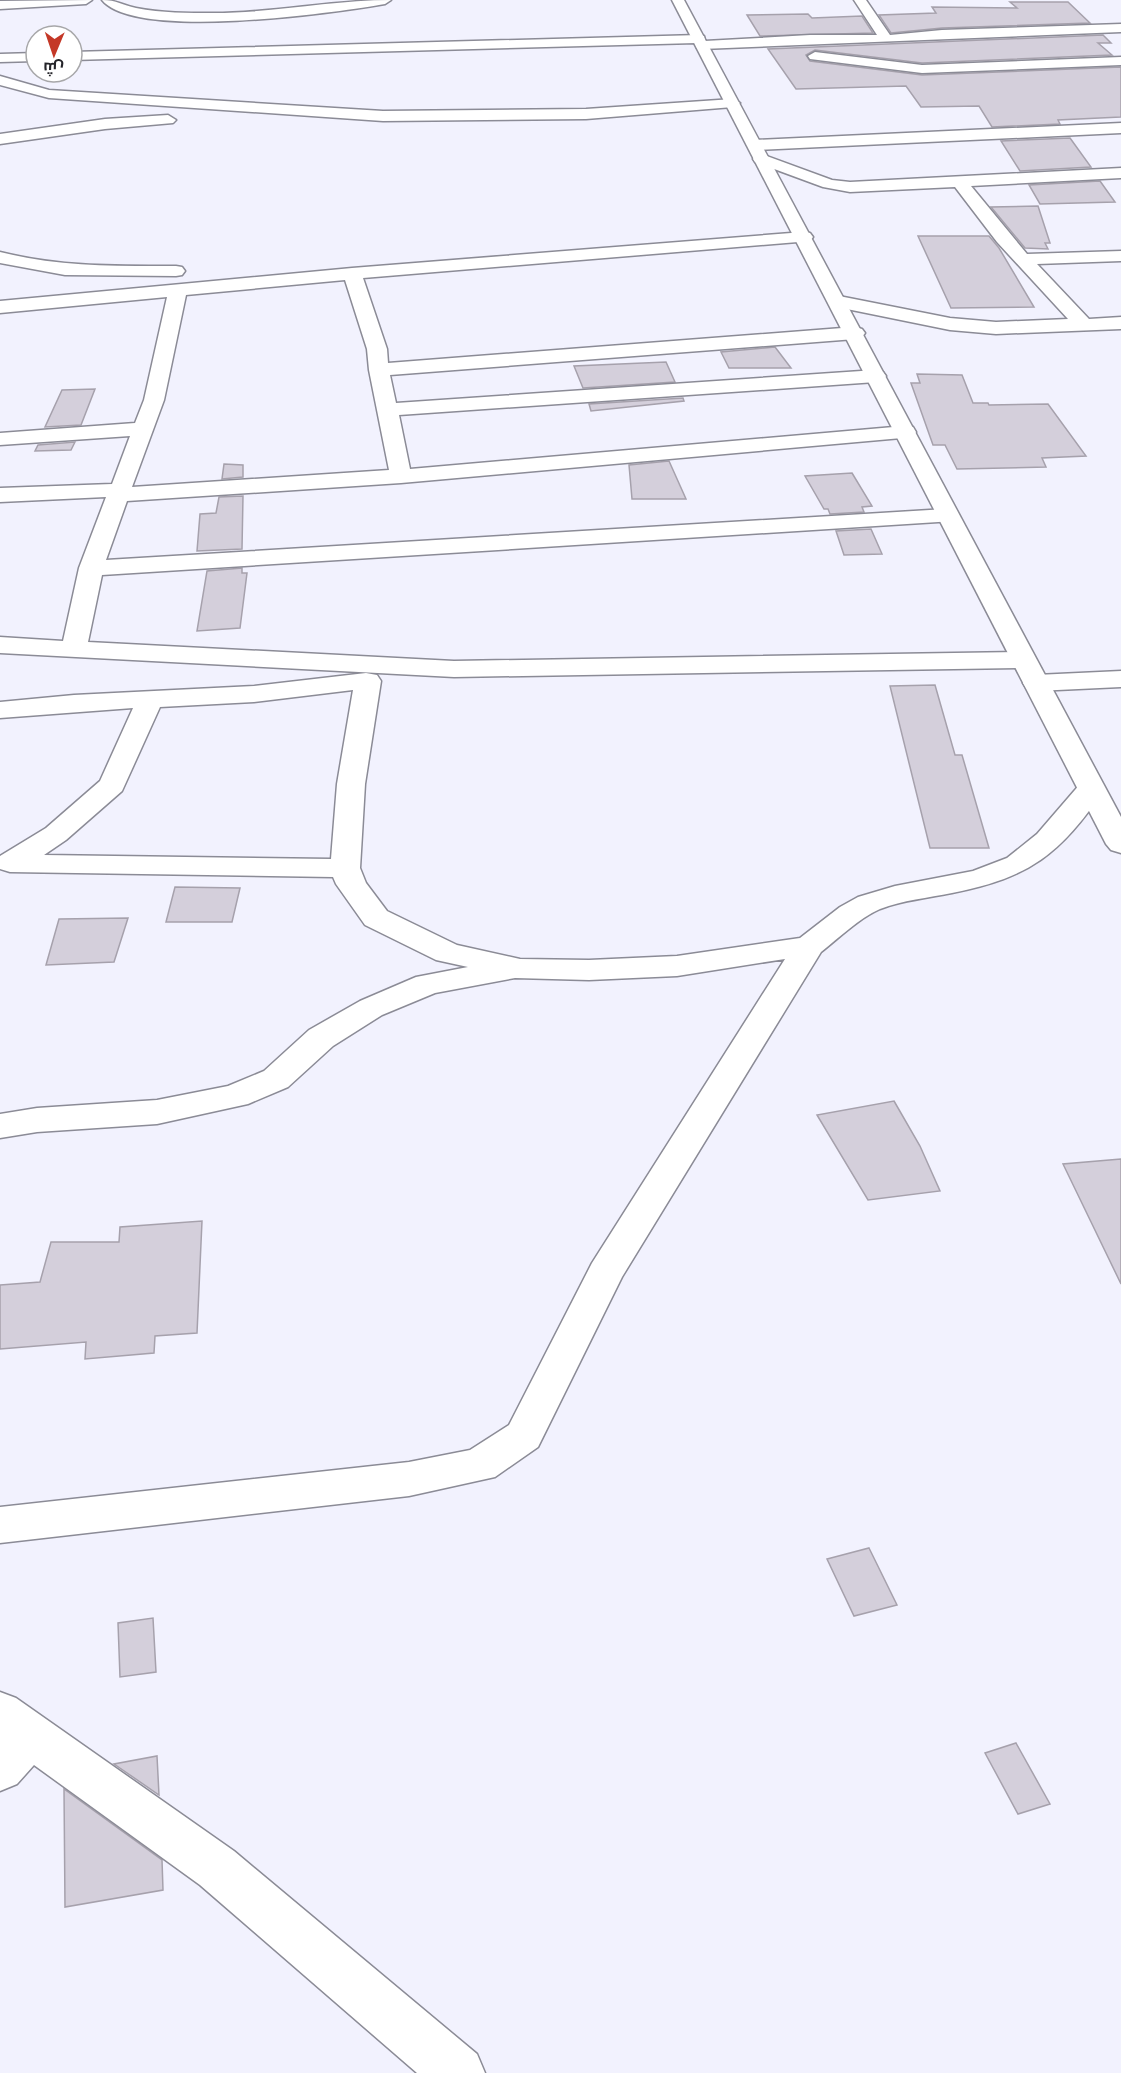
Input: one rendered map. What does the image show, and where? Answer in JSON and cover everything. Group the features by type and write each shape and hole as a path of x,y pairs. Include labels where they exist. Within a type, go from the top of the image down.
{"street":[{"path":"0,4 86,0"},
{"path":"108,0 115,8 150,14 203,16 279,15 386,0"},
{"path":"262,0 279,15"},
{"path":"678,0 839,302 946,516 1121,844"},
{"path":"860,0 886,39"},
{"path":"84,56 886,39 942,34 1121,28"},
{"path":"785,41 809,55 922,69 1121,61"},
{"path":"0,58 24,57"},
{"path":"0,80 18,87 59,95 383,116"},
{"path":"0,139 105,124 175,119 586,114 734,103"},
{"path":"758,152 1121,128"},
{"path":"758,152 838,186 1121,173"},
{"path":"959,180 1023,259 1084,325"},
{"path":"0,307 352,273 804,237"},
{"path":"1023,259 1121,256"},
{"path":"5,261 77,269 328,276"},
{"path":"352,273 377,350 401,476"},
{"path":"74,648 91,568 154,400 178,290"},
{"path":"839,302 950,324 996,328 1121,323"},
{"path":"379,370 855,333"},
{"path":"388,410 876,375"},
{"path":"0,439 143,429"},
{"path":"0,495 119,492 401,476 905,432"},
{"path":"91,568 946,516"},
{"path":"0,645 454,669 1022,660"},
{"path":"0,710 254,694 454,669"},
{"path":"1036,683 1121,679"},
{"path":"368,681 351,784 345,868 351,884 376,918 447,953 520,969"},
{"path":"6,866 56,834 112,785 150,699"},
{"path":"0,1524 410,1479 480,1465 524,1436 605,1273 809,946 849,915 877,900 971,881 1018,864 1048,840 1091,789"},
{"path":"6,866 345,868"},
{"path":"0,1126 37,1120 157,1112 236,1096 276,1079 321,1038 371,1008 427,984 520,969 589,970 677,966 809,946"},
{"path":"10,1739 217,1868 458,2073"}],"building":[{"path":"1010,2 1068,2 1090,23 942,28 891,33 879,15 936,13 932,7 1017,8"},
{"path":"808,14 812,18 862,16 873,33 760,36 747,15"},
{"path":"1103,35 1111,43 1098,43 1112,55 922,63 815,50 806,55 810,61 922,75 1121,67 1121,117 1058,120 1060,124 992,127 979,106 921,107 906,86 796,89 768,49"},
{"path":"1070,138 1091,167 1020,171 1001,141"},
{"path":"1100,181 1115,202 1040,204 1029,185"},
{"path":"1038,206 1050,243 1045,243 1048,249 1025,248 991,207"},
{"path":"918,236 989,236 999,248 1034,307 951,308"},
{"path":"775,347 791,368 729,368 721,352"},
{"path":"666,362 675,382 583,388 574,366"},
{"path":"917,374 962,375 973,403 1048,404 1086,456 1042,458 1046,467 957,469 945,445 933,445 911,383 920,383"},
{"path":"95,389 81,425 45,427 62,390"},
{"path":"683,398 684,401 591,411 589,404"},
{"path":"75,442 71,450 35,451 38,445"},
{"path":"669,461 686,499 632,499 629,465"},
{"path":"224,464 243,465 243,477 222,479"},
{"path":"852,473 872,506 862,507 864,512 830,514 828,509 824,509 805,476"},
{"path":"243,496 242,549 197,551 200,514 216,513 219,497"},
{"path":"871,529 882,554 844,555 836,531"},
{"path":"242,568 242,573 247,573 240,628 197,631 207,571"},
{"path":"935,685 955,755 962,755 989,848 930,848 890,686"},
{"path":"175,887 240,888 232,922 166,922"},
{"path":"128,918 114,962 46,965 59,919"},
{"path":"894,1101 920,1146 940,1191 868,1200 817,1115"},
{"path":"1121,1159 1121,1284 1063,1164"},
{"path":"202,1221 197,1333 155,1336 154,1353 85,1359 86,1342 0,1349 0,1285 40,1282 51,1242 119,1242 120,1227"},
{"path":"869,1548 897,1605 854,1616 827,1559"},
{"path":"153,1618 156,1672 120,1677 118,1623"},
{"path":"1016,1743 1050,1804 1018,1814 985,1753"},
{"path":"157,1756 159,1795 114,1764"},
{"path":"64,1789 162,1860 163,1890 65,1907"}]}
